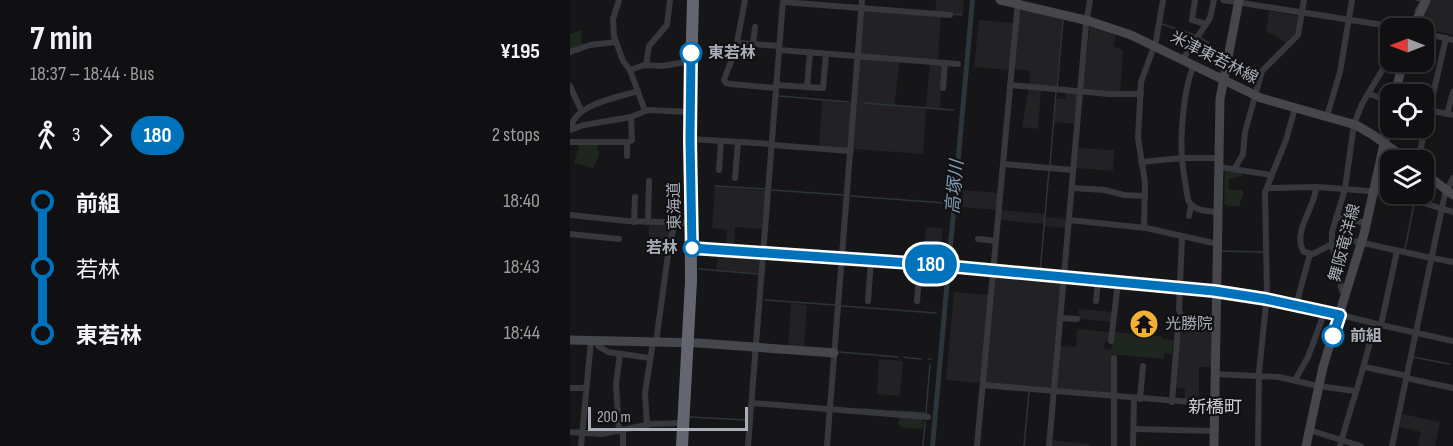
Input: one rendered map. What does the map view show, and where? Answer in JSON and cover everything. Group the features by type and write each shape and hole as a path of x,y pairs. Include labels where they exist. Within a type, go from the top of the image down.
{"highway":[{"name":"東海道","path":"682,446 692,248 690,112 693,0"}],"main road":[{"name":"米津東若林線","path":"1000,0 1018,2 1120,30 1254,95 1354,124 1393,150"},
{"path":"1418,18 1426,0"},
{"path":"1214,446 1220,99 1239,1"},
{"name":"舞阪竜洋線","path":"1306,446 1318,386 1362,243 1385,138"},
{"path":"1434,181 1450,193"},
{"path":"570,340 688,342 834,353"}],"street":[{"path":"619,0 613,19 616,42 623,61 630,70 645,111"},
{"path":"646,65 649,46 667,25 670,0"},
{"path":"745,0 737,43 724,80 726,83 823,88 826,54"},
{"path":"827,446 862,0"},
{"path":"1049,446 1090,0"},
{"path":"1144,228 1145,196 1138,138 1141,94 1143,74 1155,45 1163,0"},
{"path":"1195,0 1192,20 1206,24"},
{"path":"1183,59 1210,18 1214,0"},
{"path":"1223,0 1380,25"},
{"path":"1235,168 1243,154 1245,132 1263,69 1298,35 1304,0"},
{"path":"1327,116 1340,72 1352,0"},
{"path":"748,446 783,1 950,15"},
{"path":"977,446 1018,2"},
{"path":"753,44 754,27"},
{"path":"1434,35 1450,39 1434,88"},
{"path":"570,52 590,45 616,42"},
{"path":"737,43 826,54 958,64"},
{"path":"807,87 810,52"},
{"path":"630,70 646,65 663,66 691,61"},
{"path":"943,88 945,63"},
{"path":"1194,64 1187,83 1182,158 1188,200 1191,206 1197,209 1218,212"},
{"path":"1347,293 1342,291 1332,244 1332,232 1344,189 1354,124 1381,72"},
{"path":"570,86 581,110"},
{"path":"1010,86 1109,94 1141,94"},
{"path":"571,129 573,121 581,110 638,91"},
{"path":"1434,111 1450,115 1453,92"},
{"path":"1369,94 1380,98"},
{"path":"1258,446 1259,375 1266,299 1265,192 1295,108"},
{"path":"571,129 631,117 645,111 690,112"},
{"path":"570,142 627,142 632,140 631,117"},
{"path":"690,139 850,151"},
{"path":"719,170 721,141"},
{"path":"627,142 627,156"},
{"path":"735,178 738,142"},
{"path":"1141,162 1182,158 1219,163 1272,175"},
{"path":"1003,164 1073,170"},
{"path":"1392,446 1442,208 1450,193 1453,178"},
{"path":"648,222 649,181"},
{"path":"1267,188 1316,187 1374,192 1400,196 1453,212"},
{"path":"1316,187 1302,236 1302,250 1310,254 1332,244 1351,241 1453,262"},
{"path":"1072,188 1145,196"},
{"path":"634,222 635,197"},
{"path":"1189,216 1191,206"},
{"path":"570,215 634,222 692,222"},
{"path":"1336,217 1367,223"},
{"path":"1069,220 1144,228 1218,244"},
{"path":"647,425 644,399 675,222"},
{"path":"570,234 619,239"},
{"path":"1172,402 1178,326 1181,318 1179,310 1182,237"},
{"path":"978,239 996,241"},
{"path":"692,248 920,264 1217,292 1296,305 1453,340"},
{"path":"1341,443 1359,377 1365,367 1378,325 1397,251"},
{"path":"1296,305 1310,254"},
{"path":"868,301 871,260"},
{"path":"917,300 920,264"},
{"path":"1096,301 1098,280"},
{"path":"1111,341 1118,282"},
{"path":"1295,380 1308,357 1325,311"},
{"path":"1060,318 1077,319"},
{"path":"1181,318 1216,320"},
{"path":"594,342 604,351 650,358"},
{"path":"581,446 586,388 594,342"},
{"path":"620,354 616,384 623,446"},
{"path":"1114,358 1114,446"},
{"path":"1134,446 1137,399 1143,366"},
{"path":"1365,367 1453,388"},
{"path":"1215,374 1259,375 1355,391"},
{"path":"983,385 1215,404"},
{"path":"570,388 586,388"},
{"path":"752,403 928,417"},
{"path":"570,432 602,434 647,425 684,423"},
{"path":"1134,429 1214,431"},
{"path":"1309,430 1341,443 1361,446"}],"shaded area":[{"path":"936,0 964,0 963,14 935,12"},
{"path":"1431,0 1453,0 1453,35 1434,31 1434,18 1422,18"},
{"path":"1019,9 1062,19 1056,89 1029,86 1030,71 1013,69"},
{"path":"865,11 941,17 938,60 862,54 860,52"},
{"path":"1269,11 1298,16 1295,33 1287,43 1266,31"},
{"path":"979,20 1013,23 1009,70 974,67"},
{"path":"1090,25 1117,33 1113,46 1123,50 1120,93 1083,89"},
{"path":"581,30 582,45 570,49 570,34"},
{"path":"860,59 900,61 894,106 926,109 923,154 853,147"},
{"path":"930,63 943,64 940,108 926,107"},
{"path":"1029,88 1041,90 1038,129 1022,127"},
{"path":"1066,92 1078,93 1075,124 1054,122 1056,99 1065,99"},
{"path":"822,101 852,103 847,148 819,146"},
{"path":"597,144 599,155 593,168 574,163 579,145"},
{"path":"1078,148 1114,150 1113,171 1076,168"},
{"path":"1225,171 1243,173 1242,176 1229,179 1228,183 1229,190 1241,190 1244,193 1239,206 1224,204"},
{"path":"715,187 765,191 762,229 735,227 734,247 726,246 727,230 712,228"},
{"path":"963,190 998,193 996,210 962,207"},
{"path":"1000,210 1045,214 1045,217 1066,219 1066,228 1000,220"},
{"path":"649,224 672,224 668,246 649,245"},
{"path":"926,227 943,228 940,261 924,260"},
{"path":"718,251 760,255 759,273 716,270"},
{"path":"995,275 1061,281 1052,388 985,383"},
{"path":"954,292 989,295 981,380 978,383 946,380"},
{"path":"791,303 807,305 804,347 788,346"},
{"path":"1079,309 1112,312 1111,322 1078,319"},
{"path":"1183,322 1212,324 1211,367 1199,367 1199,402 1184,401 1185,389 1175,388 1180,327"},
{"path":"1077,329 1110,332 1109,342 1105,342 1104,349 1112,350 1112,395 1057,390 1059,346 1076,347"},
{"path":"1113,332 1161,336 1162,339 1173,340 1172,354 1164,353 1164,359 1111,354"},
{"path":"879,359 903,361 900,396 877,394"},
{"path":"1402,414 1440,422 1435,446 1418,446 1421,432 1399,427"},
{"path":"900,417 923,419 923,427 920,429 900,427 898,423"},
{"path":"1051,440 1089,444 1089,446 1051,446"}],"water":[{"name":"高塚川","path":"970,0 975,0 935,446 930,446"}],"waterway":[{"path":"1415,11 1421,1 1416,0"},
{"path":"951,14 962,15"},
{"path":"1057,88 1063,20"},
{"path":"1162,24 1195,35"},
{"path":"1199,37 1209,43"},
{"path":"1050,165 1056,92"},
{"path":"779,96 849,102"},
{"path":"865,103 953,110"},
{"path":"1040,273 1049,170"},
{"path":"715,186 765,189"},
{"path":"772,190 843,195"},
{"name":"高塚川","path":"851,196 945,203"},
{"path":"1405,249 1414,204"},
{"path":"774,250 808,253"},
{"path":"1221,250 1263,252"},
{"path":"928,261 937,262"},
{"path":"699,269 758,274"},
{"path":"956,272 989,274"},
{"path":"1008,275 1039,278"},
{"path":"765,300 835,305"},
{"path":"842,306 936,313"},
{"path":"840,352 898,357"},
{"path":"904,357 908,358"},
{"path":"1413,357 1449,364"},
{"path":"910,358 921,359"},
{"path":"926,413 930,364"},
{"path":"1024,446 1029,392"},
{"path":"863,409 886,411"},
{"path":"889,411 925,413"},
{"path":"690,417 746,420"},
{"path":"923,446 925,422"}],"bus line":[{"name":"180","path":"691,53 692,248 925,264 1214,291 1266,299 1340,315 1333,336"}],"place":[{"name":"東若林","path":"691,53"},
{"name":"若林","path":"692,248"},
{"name":"光勝院","path":"1144,324"},
{"name":"前組","path":"1333,336"}],"district":[{"name":"新橋町","path":"1215,407"}]}
